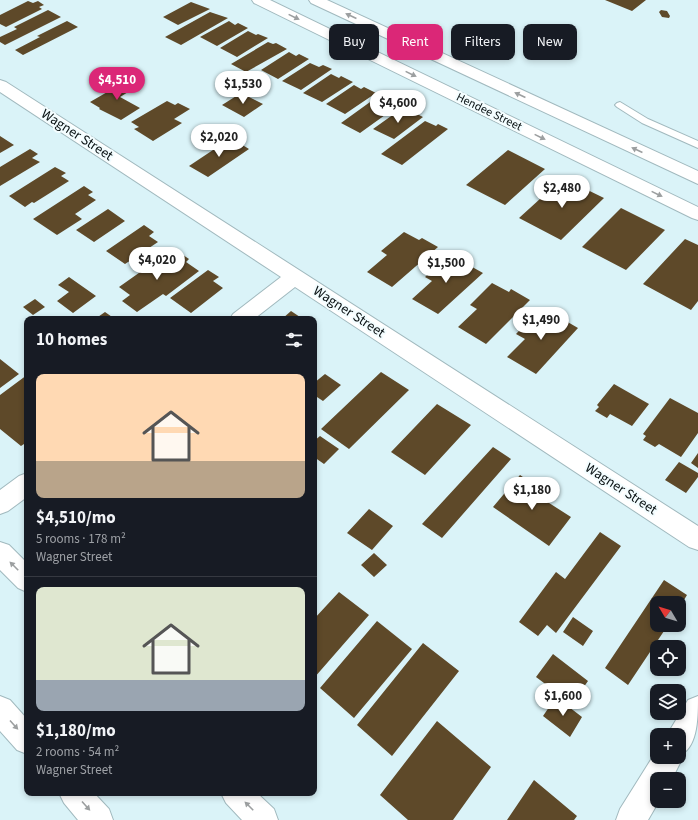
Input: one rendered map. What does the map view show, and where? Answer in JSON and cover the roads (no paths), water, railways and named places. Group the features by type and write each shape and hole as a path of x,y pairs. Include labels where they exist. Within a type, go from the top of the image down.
{"street":[{"name":"Hendee Street","path":"259,0 698,214"},
{"name":"Hendee Street","path":"316,0 698,178"},
{"name":"Wagner Street","path":"0,85 698,539"},
{"path":"244,316 294,277"},
{"path":"0,504 24,485"},
{"path":"0,553 24,577"},
{"path":"0,710 24,737"},
{"path":"686,730 698,710"},
{"path":"631,820 665,764"},
{"path":"77,796 98,820"},
{"path":"239,796 263,820"}],"lane":[{"path":"620,105 645,121 698,145"}]}
